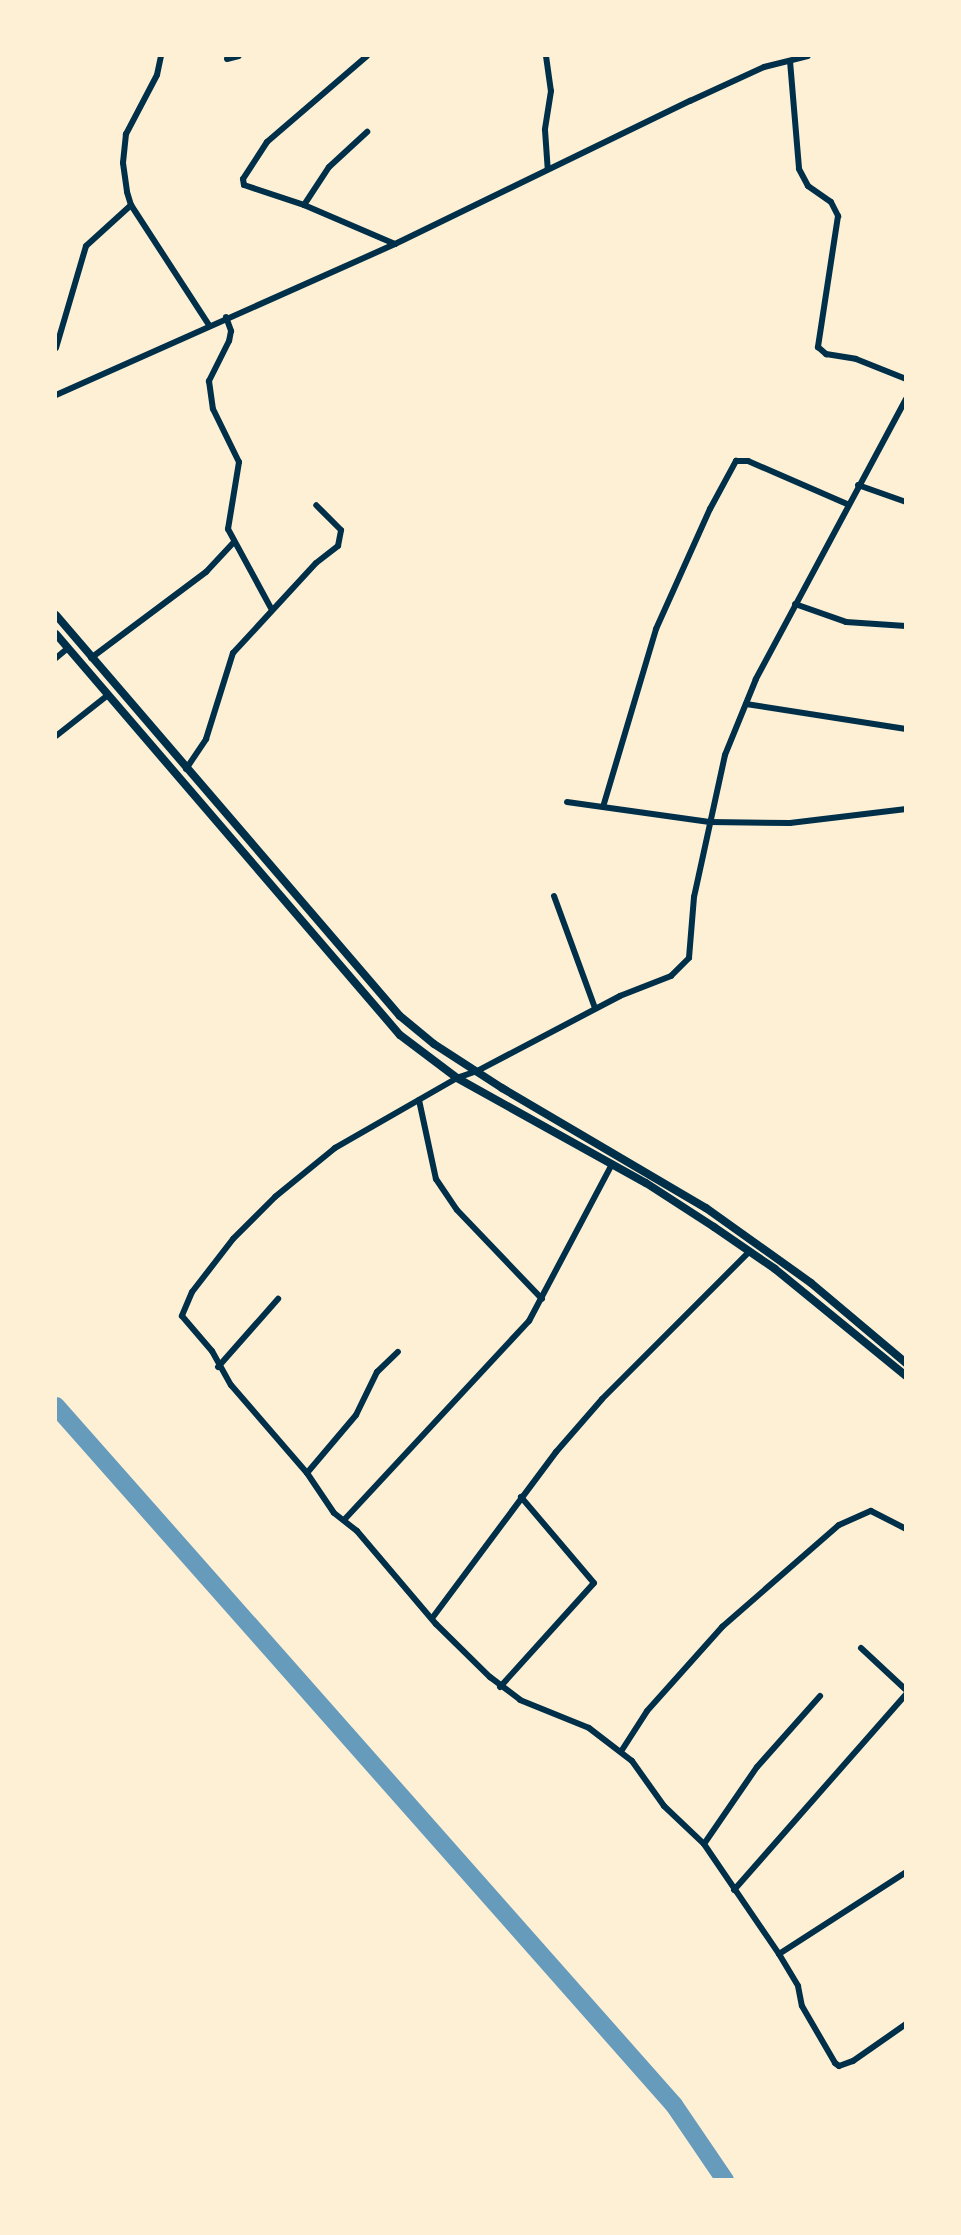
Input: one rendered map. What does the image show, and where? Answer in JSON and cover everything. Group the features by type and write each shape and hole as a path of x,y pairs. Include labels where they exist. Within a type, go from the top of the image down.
{"main road":[{"path":"56,615 400,1016 477,1071 714,1214 811,1283 906,1364"},
{"path":"56,634 369,1003 400,1035 457,1078 612,1164 749,1252 906,1376"}],"street":[{"path":"160,56 157,75 126,134 123,163 131,205 209,325"},
{"path":"227,59 239,56"},
{"path":"367,56 267,142 243,179 244,185 304,205 395,244"},
{"path":"546,56 550,90 545,130 548,169"},
{"path":"56,395 226,317 395,244 764,67 808,56"},
{"path":"790,60 799,170 808,186 831,202 838,216 818,347 821,352 856,359 906,379"},
{"path":"304,205 329,167 367,132"},
{"path":"56,348 86,246 131,205"},
{"path":"226,317 231,331 230,341 209,381 210,394 239,462 227,517 232,543 272,610"},
{"path":"906,399 847,504 795,604 746,704 725,755 694,897 689,958 671,976 595,1008 477,1071 457,1078 334,1148 306,1170 233,1239 192,1292 182,1311 183,1323 212,1351 218,1367 307,1473 334,1513 344,1520 500,1687 520,1700 574,1720 622,1750 664,1806 704,1844 779,1954 798,1986 802,2006 839,2066 853,2061 906,2024"},
{"path":"603,807 656,629 710,509 736,461 748,461 847,504"},
{"path":"858,485 906,502"},
{"path":"186,769 206,739 233,652 316,563 338,546 341,530 316,505"},
{"path":"91,658 206,572 232,543"},
{"path":"795,604 846,622 906,626"},
{"path":"56,658 68,648"},
{"path":"56,736 108,695"},
{"path":"746,704 906,729"},
{"path":"567,802 710,822 790,824 906,809"},
{"path":"554,896 595,1008"},
{"path":"419,1100 436,1179 457,1210 542,1299"},
{"path":"344,1520 457,1394 521,1332 542,1299 612,1164"},
{"path":"433,1617 521,1497 602,1399 749,1252"},
{"path":"218,1367 278,1299"},
{"path":"307,1473 356,1415 377,1372 398,1352"},
{"path":"500,1687 594,1583 521,1497"},
{"path":"622,1750 647,1711 722,1627 839,1525 871,1511 906,1529"},
{"path":"734,1890 906,1692 861,1648"},
{"path":"704,1844 757,1767 820,1696"},
{"path":"779,1954 906,1872"}],"waterway":[{"path":"56,1406 674,2105 725,2180"}]}
